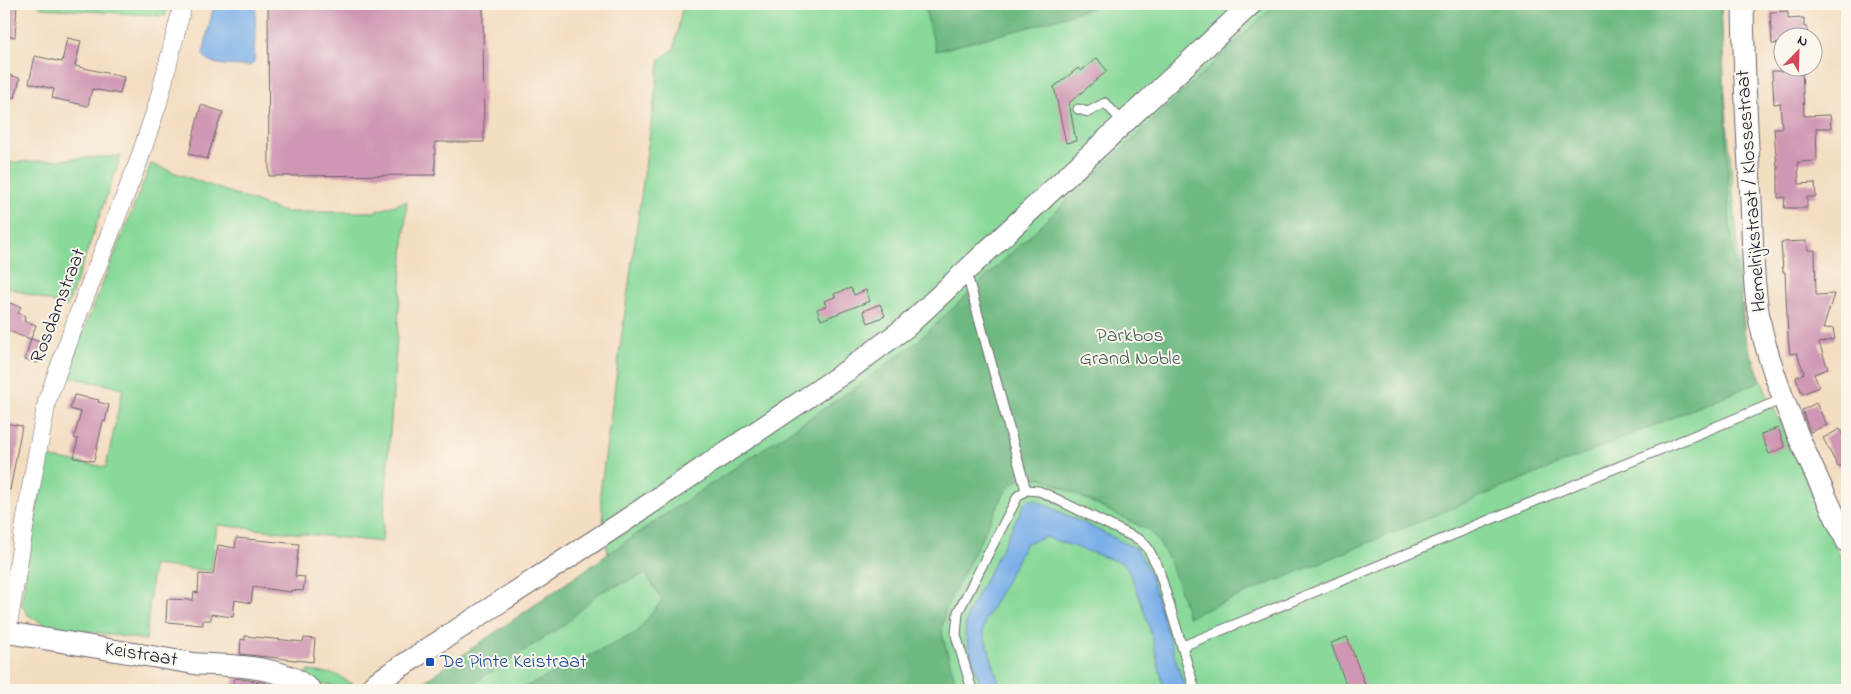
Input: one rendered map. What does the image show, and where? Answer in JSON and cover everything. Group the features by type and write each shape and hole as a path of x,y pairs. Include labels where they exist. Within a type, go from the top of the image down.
{"street":[{"name":"Rosdamstraat","path":"5,632 47,401 78,315 139,160 153,119 183,4"},
{"path":"353,690 365,685 373,686 620,524 851,368 906,327 1251,4"},
{"name":"Hemelrijkstraat / Klossestraat","path":"1743,4 1744,70 1756,296 1763,334 1783,399 1847,542"},
{"name":"Keistraat","path":"5,632 197,664 242,666 292,677 311,690"},
{"path":"278,674 293,690"}],"lane":[{"path":"1078,109 1088,112 1105,103 1124,123"},
{"path":"966,271 1026,490"},
{"path":"1183,646 1783,399"},
{"path":"972,690 956,635 958,612 1018,496 1026,490 1039,490 1140,540 1147,547 1158,567 1195,690"}],"green space":[{"path":"38,4 168,4 165,16 41,8"},
{"name":"Parkbos Grand Noble","path":"683,4 1721,4 1722,59 1745,338 1761,381 1810,485 1847,572 1847,690 412,690 608,555 600,493 660,59 674,49"},
{"path":"924,4 1103,4 1037,25 936,51"},
{"path":"1276,4 1721,4 1730,223 1745,338 1761,381 1188,617 1169,559 1148,530 1043,478 1022,477 1007,488 946,608 942,627 943,638 958,690 519,690 636,633 662,600 646,574 598,593 564,625 463,690 412,690 663,516 862,383 918,341"},
{"path":"121,156 67,307 4,286 4,163"},
{"path":"151,164 284,212 374,212 407,201 382,542 217,525 211,571 153,565 146,640 45,625 28,615 21,604 46,457 106,467 123,388 68,377 69,366"},
{"path":"309,671 335,674 353,684 340,688 331,685 314,684 299,677"}],"water":[{"path":"214,4 256,4 254,62 250,66 218,64 211,62 203,54"},
{"path":"1029,500 1037,500 1135,548 1149,571 1185,690 1164,690 1144,609 1125,564 1046,537 1026,543 985,621 983,631 1001,690 982,690 965,634 967,615 1025,503"}],"building":[{"path":"4,4 17,4 15,37 4,36"},
{"path":"268,4 483,4 484,142 435,142 435,175 269,176"},
{"path":"1788,11 1788,19 1804,18 1804,27 1807,28 1774,28 1774,44 1772,44 1770,12"},
{"path":"67,38 81,41 75,66 124,77 120,94 92,89 88,106 52,98 54,89 29,83 35,56 62,62"},
{"path":"1097,58 1107,71 1069,103 1076,141 1066,143 1054,87 1078,68 1081,71"},
{"path":"1772,71 1774,71 1774,78 1802,78 1804,116 1830,115 1831,128 1816,128 1817,161 1798,162 1799,184 1815,183 1816,197 1807,197 1807,208 1784,208 1785,197 1778,198 1778,167 1774,128 1782,128 1780,103 1774,104"},
{"path":"4,74 20,78 15,98 4,96"},
{"path":"201,105 223,112 207,159 189,154"},
{"path":"1807,241 1808,250 1815,250 1816,295 1834,294 1823,329 1833,328 1835,339 1819,343 1828,369 1814,374 1819,387 1802,394 1796,377 1804,373 1797,353 1790,354 1785,272 1783,272 1781,242"},
{"path":"851,288 854,295 866,290 870,301 821,320 817,309 826,306 824,301 835,297 834,294"},
{"path":"7,302 21,307 18,313 25,316 24,321 36,325 31,339 4,328 4,311"},
{"path":"880,304 885,316 868,323 863,311"},
{"path":"31,339 44,343 38,363 25,360"},
{"path":"74,395 99,400 98,402 109,405 105,422 103,421 94,461 74,458 78,439 74,438 81,412 70,409"},
{"path":"1816,403 1827,425 1810,432 1802,410"},
{"path":"4,423 22,426 10,490 4,490"},
{"path":"1778,428 1785,447 1769,454 1761,434"},
{"path":"1840,429 1844,437 1847,436 1847,462 1838,467 1823,438"},
{"path":"236,538 299,544 295,576 305,577 303,591 291,590 291,592 253,587 251,603 235,600 233,617 211,614 211,620 203,620 203,625 166,622 167,599 193,600 194,592 198,593 199,574 213,575 218,545 235,548"},
{"path":"245,636 303,642 304,638 315,639 313,662 240,654 241,639 245,640"},
{"path":"1347,637 1367,690 1348,690 1331,643"},
{"path":"235,678 267,683 265,690 232,690"}],"place":[{"name":"De Pinte Keistraat","path":"430,662"}]}
